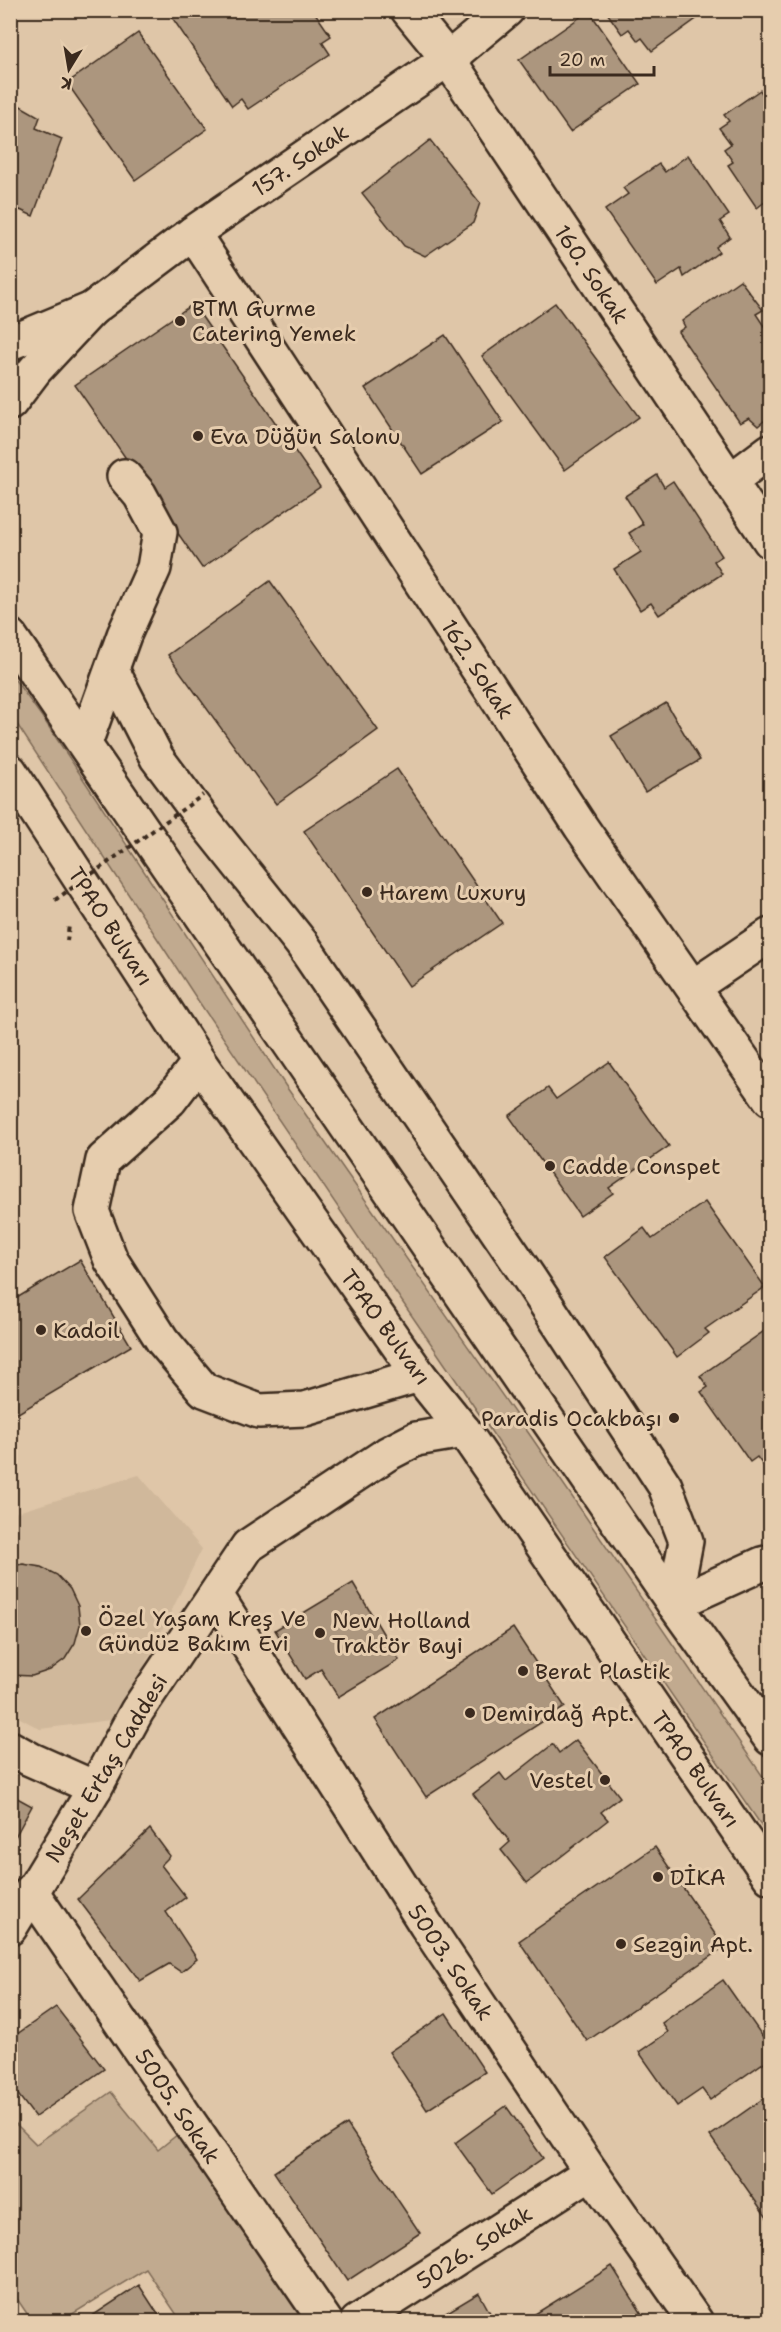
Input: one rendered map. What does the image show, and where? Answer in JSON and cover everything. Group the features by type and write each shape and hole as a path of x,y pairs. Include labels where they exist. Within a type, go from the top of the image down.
{"main road":[{"name":"160. Sokak","path":"408,10 448,59 771,541"},
{"name":"157. Sokak","path":"92,309 193,233 448,59 507,10"},
{"name":"162. Sokak","path":"193,233 575,818 771,1099"},
{"path":"10,343 92,309"},
{"path":"10,403 35,370 92,309"},
{"path":"730,481 771,451"},
{"path":"85,743 154,568 160,531 140,495 124,476"},
{"path":"10,636 674,1604 771,1738"},
{"path":"112,670 157,758 302,944 529,1278 665,1486 686,1540 674,1604"},
{"name":"TPAO Bulvarı","path":"10,771 199,1062 419,1375 464,1431 771,1877"},
{"path":"693,987 771,935"},
{"path":"199,1062 170,1100 103,1160 92,1211 111,1260 162,1340 204,1390 259,1411 305,1409 419,1375"},
{"name":"Neşet Ertaş Caddesi","path":"10,1928 95,1788 137,1711 248,1546 387,1454 416,1438 464,1431"},
{"path":"674,1604 771,1562"},
{"name":"5003. Sokak","path":"216,1595 426,1925 591,2172 696,2322"},
{"path":"10,1748 95,1788"},
{"name":"5005. Sokak","path":"31,1891 326,2322"},
{"name":"5026. Sokak","path":"357,2322 591,2172"}],"path":[{"path":"55,900 203,795"},
{"path":"67,941 70,920"}],"shaded area":[{"path":"10,673 45,721 285,1085 532,1438 770,1787 770,1838 195,996 11,715"},
{"name":"Özel Yaşam Kreş Ve Gündüz Bakım Evi","path":"139,1475 202,1549 118,1719 40,1729 11,1713 11,1514"},
{"path":"111,2092 158,2150 183,2130 309,2321 181,2321 146,2269 61,2321 32,2321 11,2290 10,2118 36,2144"}],"building":[{"path":"167,10 313,10 331,36 322,42 330,54 248,109 241,99 232,106"},
{"path":"605,10 699,10 696,13 699,17 652,51 642,38 638,41 629,29 622,34"},
{"path":"589,11 640,84 570,132 519,60"},
{"path":"138,33 207,129 135,180 67,83"},
{"path":"760,90 765,98 770,95 770,198 757,208 728,165 733,162 724,149 731,144 719,128 729,121 724,115"},
{"path":"10,100 40,117 36,128 62,139 33,216 20,210 10,219"},
{"path":"430,140 480,203 473,223 425,256 404,246 362,193"},
{"path":"688,155 729,215 720,221 730,237 716,247 719,252 684,277 681,269 657,285 605,210 628,194 623,188 659,164 665,172"},
{"path":"740,280 763,310 756,314 770,335 770,416 758,426 749,418 740,423 678,332 685,327 682,321"},
{"path":"555,303 639,417 565,470 482,356"},
{"name":"Eva Düğün Salonu","path":"193,304 320,487 202,568 75,385"},
{"path":"445,335 503,422 422,474 365,388"},
{"path":"657,475 664,487 673,481 722,556 714,561 722,574 659,615 651,603 640,610 614,569 641,552 629,533 643,524 625,496"},
{"path":"270,581 378,730 276,804 168,655"},
{"path":"666,703 700,760 645,792 611,736"},
{"path":"397,769 502,923 409,986 304,831"},
{"path":"609,1062 669,1146 609,1188 613,1193 580,1216 509,1116 548,1088 556,1099"},
{"path":"705,1202 765,1287 705,1329 709,1333 677,1357 605,1257 644,1228 652,1239"},
{"path":"80,1260 131,1346 10,1418 10,1302"},
{"path":"770,1327 770,1465 766,1469 757,1457 750,1462 701,1392 708,1387 700,1376"},
{"path":"23,1564 41,1567 57,1575 70,1589 78,1606 80,1625 75,1643 65,1659 50,1670 32,1676 10,1675 10,1566"},
{"path":"353,1583 399,1660 338,1697 321,1669 305,1679 275,1630"},
{"name":"Demirdağ Apt.","path":"513,1628 565,1707 426,1797 375,1719"},
{"path":"576,1740 620,1797 601,1812 608,1820 527,1883 501,1850 510,1842 473,1794 500,1773 506,1781 553,1744 559,1753"},
{"path":"10,1794 32,1806 10,1846"},
{"path":"150,1829 170,1856 161,1865 186,1897 166,1912 197,1959 181,1972 169,1964 140,1981 78,1899"},
{"name":"Sezgin Apt.","path":"655,1847 724,1947 587,2041 519,1941"},
{"path":"723,1980 770,2047 770,2058 710,2100 702,2089 677,2106 639,2052 668,2032 662,2023"},
{"path":"56,2007 104,2069 35,2117 10,2084 10,2039"},
{"path":"446,2013 485,2072 427,2110 389,2052"},
{"path":"770,2094 770,2222 710,2136"},
{"path":"506,2106 543,2158 492,2194 455,2143"},
{"path":"347,2124 420,2233 347,2281 274,2172"},
{"path":"770,2236 770,2253 762,2242"},
{"path":"612,2266 647,2322 540,2322 535,2314"},
{"path":"139,2285 163,2322 83,2322"},
{"path":"479,2293 495,2322 431,2322"}],"place":[{"name":"BTM Gurme Catering Yemek","path":"180,321"},
{"name":"Eva Düğün Salonu","path":"198,436"},
{"name":"Harem Luxury","path":"367,892"},
{"name":"Cadde Conspet","path":"550,1166"},
{"name":"Kadoil","path":"41,1330"},
{"name":"Paradis Ocakbaşı","path":"674,1418"},
{"name":"Özel Yaşam Kreş Ve Gündüz Bakım Evi","path":"86,1631"},
{"name":"New Holland Traktör Bayi","path":"320,1633"},
{"name":"Berat Plastik","path":"523,1671"},
{"name":"Demirdağ Apt.","path":"470,1713"},
{"name":"Vestel","path":"605,1780"},
{"name":"DİKA","path":"658,1877"},
{"name":"Sezgin Apt.","path":"621,1944"}]}
